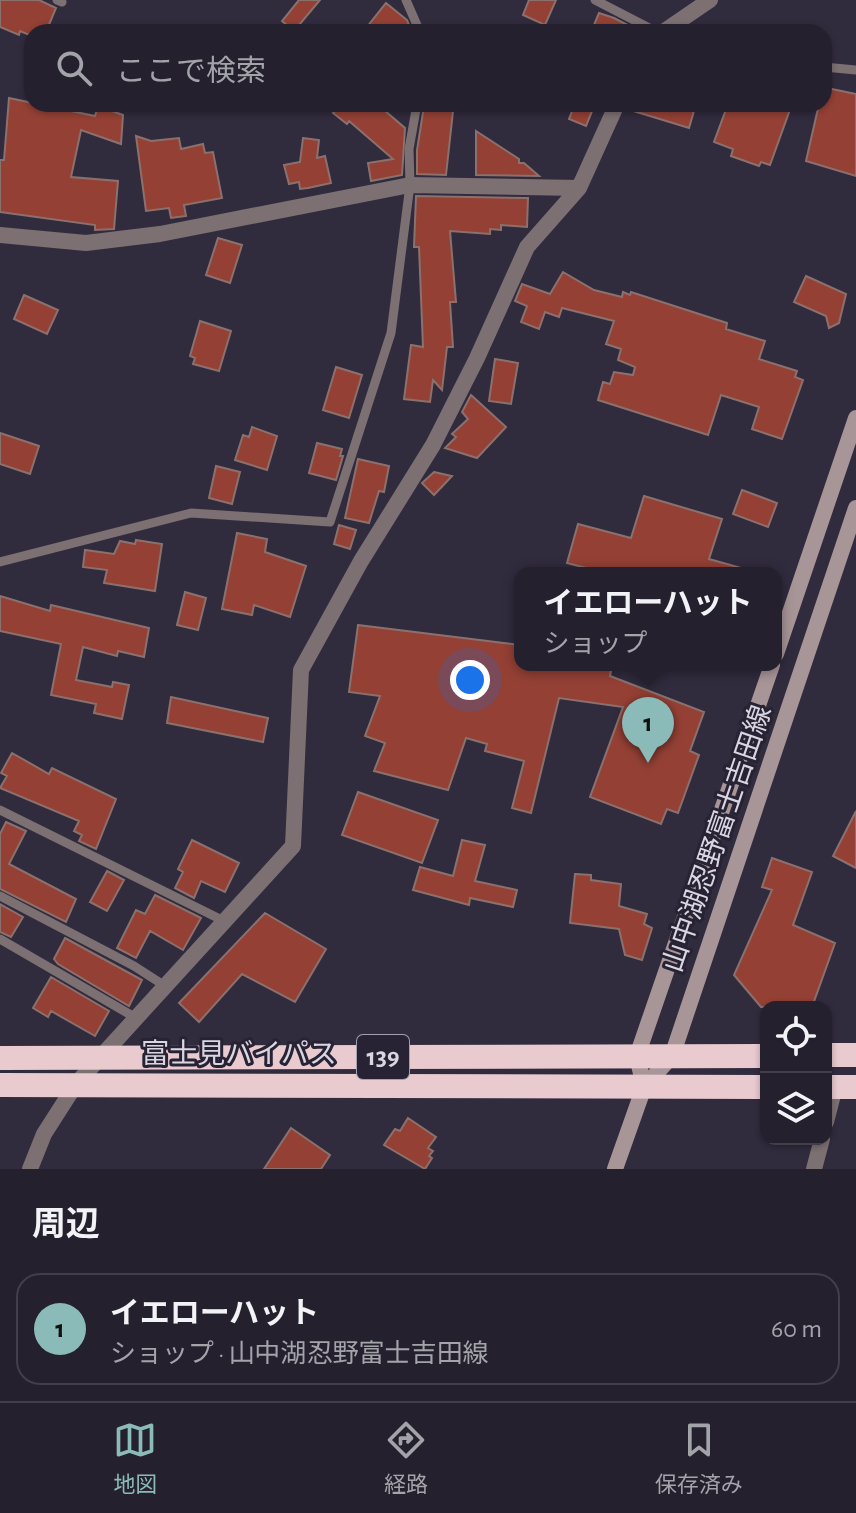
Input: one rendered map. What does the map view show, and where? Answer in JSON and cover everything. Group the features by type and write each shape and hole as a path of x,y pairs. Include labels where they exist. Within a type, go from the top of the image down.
{"highway":[{"path":"832,1055 854,1053"},
{"name":"富士見バイパス","path":"0,1058 760,1056"},
{"name":"富士見バイパス","path":"0,1085 760,1087"}],"main road":[{"path":"782,636 856,418"},
{"name":"山中湖忍野富士吉田線","path":"615,1169 644,1087 672,1056 856,508"},
{"name":"山中湖忍野富士吉田線","path":"637,1056 770,671"},
{"path":"637,1056 644,1087"}],"street":[{"path":"675,24 710,0"},
{"path":"30,1169 44,1134 76,1084 293,846 301,670 361,561 433,445 477,358 527,247 579,188 613,112"},
{"path":"0,235 86,243 160,234 410,185 579,188"},
{"path":"832,1106 839,1087"},
{"path":"814,1169 820,1145"}],"lane":[{"path":"406,0 416,24"},
{"path":"595,0 642,24"},
{"path":"832,68 856,70"},
{"path":"0,562 191,513 330,522 391,333 410,185 409,149 416,112"},
{"path":"0,810 224,921"},
{"path":"0,896 134,966 165,986"},
{"path":"0,939 136,1018"}],"building":[{"path":"0,0 39,0 56,8 49,24 24,24 24,33 20,31 19,35 0,27"},
{"path":"299,0 320,0 300,24 282,21"},
{"path":"529,0 556,0 545,24 523,15"},
{"path":"386,3 409,24 369,24"},
{"path":"599,13 626,24 594,24"},
{"path":"832,89 856,94 856,176 806,161 817,112 832,112"},
{"path":"9,98 24,101 24,112 76,112 95,116 96,112 115,112 123,115 121,144 81,130 71,177 118,181 114,229 95,230 95,225 0,212 0,160 4,160"},
{"path":"386,112 405,128 402,175 371,181 368,163 393,159 349,121 347,124 333,113"},
{"path":"423,112 453,112 446,175 417,174"},
{"path":"572,112 592,112 586,126 569,119"},
{"path":"637,112 694,112 689,128"},
{"path":"725,112 789,112 770,165 761,162 759,166 731,156 733,149 714,142"},
{"path":"476,131 519,159 519,163 524,163 539,176 476,175"},
{"path":"136,136 151,141 179,138 181,149 203,144 205,153 213,152 222,198 184,205 186,216 171,218 169,208 146,211"},
{"path":"303,138 319,140 317,158 325,156 331,183 300,189 299,182 289,184 284,165 300,162"},
{"path":"416,196 528,198 527,227 501,225 501,230 490,229 490,234 450,231 456,302 450,302 453,347 447,347 442,390 433,380 430,402 404,399 411,345 423,347 419,247 414,247"},
{"path":"218,238 242,245 230,283 206,275"},
{"path":"563,272 594,290 622,297 623,292 630,295 631,292 727,323 726,329 765,341 759,359 797,371 795,377 803,380 782,439 752,429 759,407 721,395 708,435 598,400 603,382 610,384 614,372 633,375 635,367 618,360 621,349 606,344 614,321 562,308 559,317 545,312 539,329 521,322 527,306 515,301 522,284 550,294"},
{"path":"806,276 846,294 839,323 829,328 826,316 794,302"},
{"path":"24,295 58,310 47,334 14,319"},
{"path":"200,321 231,331 219,371 193,364 195,358 190,356"},
{"path":"495,359 518,363 511,404 489,401"},
{"path":"336,367 362,375 349,418 323,410"},
{"path":"471,395 506,427 477,458 445,448 456,437 452,434 468,419 462,412"},
{"path":"252,427 277,436 267,470 235,460 243,435 249,437"},
{"path":"0,433 39,446 30,474 0,464"},
{"path":"317,443 342,449 336,480 309,473"},
{"path":"358,459 389,466 384,492 379,491 369,523 345,518"},
{"path":"216,466 240,472 232,504 209,498"},
{"path":"434,472 452,476 434,495 422,483"},
{"path":"742,490 777,503 768,527 733,514"},
{"path":"644,496 722,519 709,559 737,567 583,567 567,563 578,524 631,538"},
{"path":"339,525 356,530 350,549 334,544"},
{"path":"237,533 267,539 265,552 306,566 290,617 254,605 252,615 222,609"},
{"path":"136,540 162,544 155,591 104,583 107,570 83,567 85,550 114,554 120,541 135,544"},
{"path":"185,592 206,598 198,630 177,625"},
{"path":"0,596 50,611 51,605 149,628 144,657 118,651 117,656 83,647 76,680 112,687 113,682 129,685 122,719 94,713 96,704 51,695 61,644 0,631"},
{"path":"358,625 514,644 514,671 611,671 610,676 704,712 690,751 699,755 678,813 667,809 661,824 590,797 623,707 559,698 531,813 512,808 524,761 485,751 487,744 466,738 448,790 374,771 385,743 365,736 380,696 349,692"},
{"path":"171,697 268,718 263,742 167,723"},
{"path":"12,753 49,774 52,768 116,799 96,849 79,841 82,835 74,831 79,821 0,788 7,776 1,773"},
{"path":"358,792 438,820 422,863 342,835"},
{"path":"856,811 856,868 833,856"},
{"path":"6,822 26,831 9,864 76,899 66,922 0,889 0,834"},
{"path":"192,840 239,863 225,892 201,881 194,898 175,888 183,872 178,869"},
{"path":"462,840 485,845 475,881 517,890 513,907 470,898 469,905 413,890 420,867 453,876"},
{"path":"772,858 812,872 793,925 835,943 814,1001 760,1001 760,1006 734,975 772,890 762,887"},
{"path":"107,871 124,880 107,911 90,902"},
{"path":"575,874 591,875 591,880 621,884 619,906 647,914 644,924 652,928 642,960 625,955 619,929 570,923"},
{"path":"155,895 201,918 183,950 150,931 136,958 117,948 136,910 145,914"},
{"path":"0,904 23,917 11,937 0,932"},
{"path":"265,913 326,949 295,1002 242,974 199,1022 179,1003"},
{"path":"65,938 142,980 129,1006 58,964 54,959"},
{"path":"51,977 109,1011 95,1036 51,1011 48,1017 33,1008"},
{"path":"408,1118 436,1137 428,1148 433,1151 429,1156 432,1158 425,1169 384,1145 395,1129 400,1131"},
{"path":"291,1128 330,1155 321,1169 264,1169"}],"place":[{"name":"イエローハット","path":"648,763"}]}
